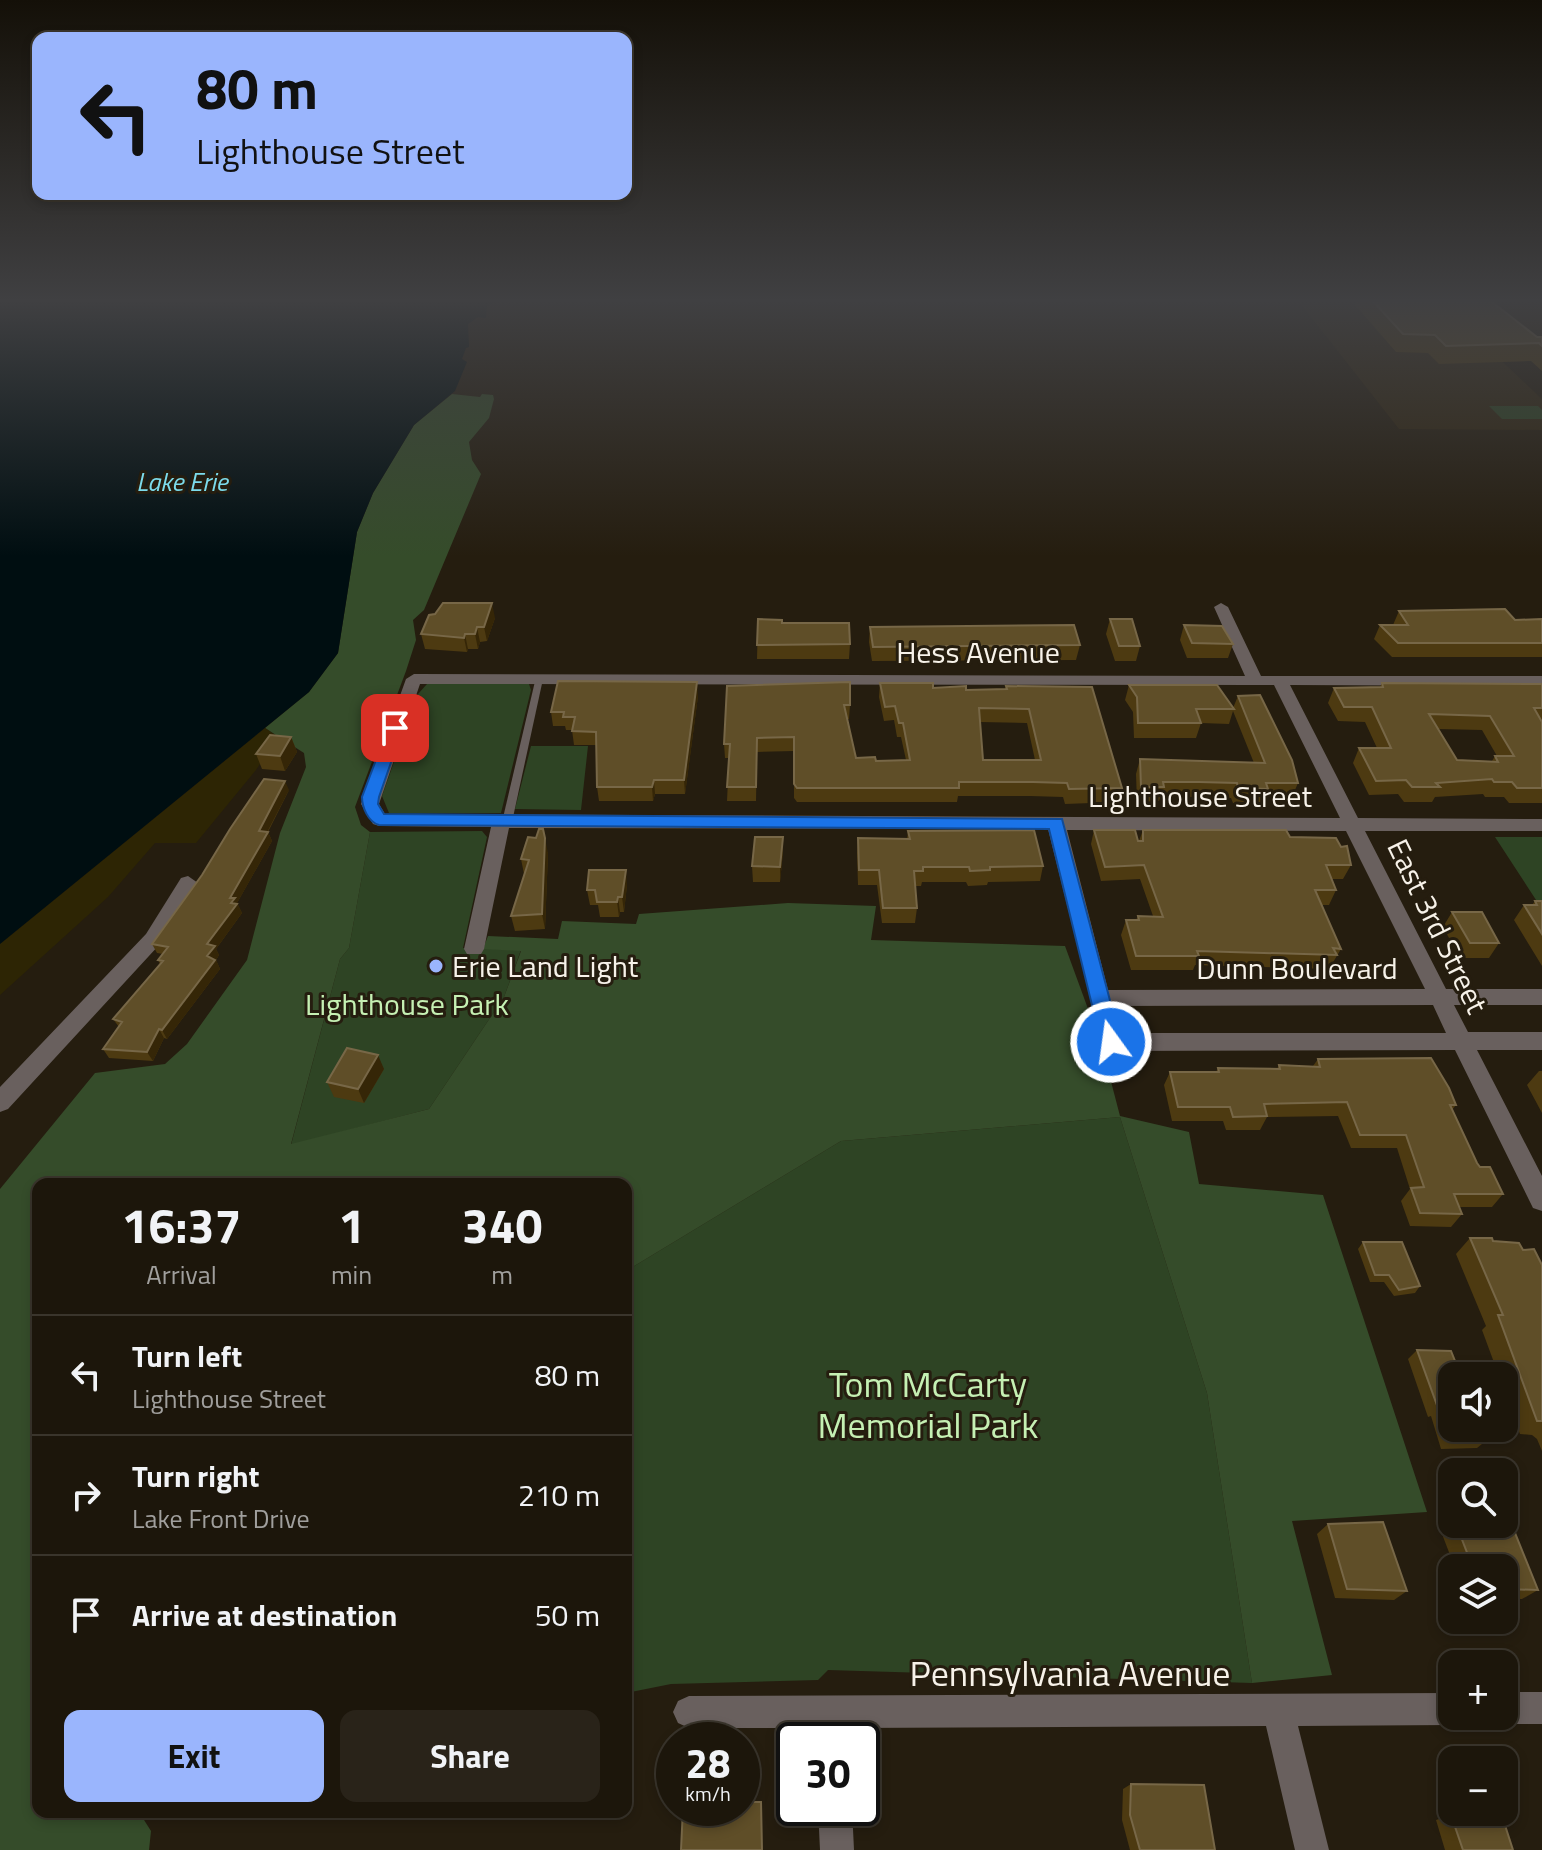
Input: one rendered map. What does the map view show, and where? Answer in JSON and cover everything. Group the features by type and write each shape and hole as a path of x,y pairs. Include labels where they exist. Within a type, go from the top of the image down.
{"street":[{"path":"1221,607 1255,680"},
{"name":"Hess Avenue","path":"379,820 370,804 371,797 414,679 1542,681"},
{"name":"East 3rd Street","path":"1279,680 1542,1200"},
{"name":"Lighthouse Street","path":"379,820 1542,825"},
{"path":"474,949 504,822"},
{"path":"1056,823 1111,1042 1542,1041"},
{"path":"0,1102 153,939 188,883"},
{"name":"Dunn Boulevard","path":"1100,998 1542,997"},
{"path":"1518,1708 1542,1708"},
{"name":"Pennsylvania Avenue","path":"880,1724 1278,1710 1438,1709"},
{"path":"1278,1710 1312,1850"},
{"name":"Pennsylvania Avenue","path":"689,1712 791,1722"},
{"path":"836,1826 837,1850"}],"lane":[{"path":"504,822 539,679"}],"shaded area":[{"path":"1364,384 1526,384 1542,399 1542,430 1399,429"}],"green space":[{"path":"452,394 493,395 489,418 469,442 472,460 481,474 424,610 413,620 416,640 355,807 361,825 370,832 349,948 340,959 291,1144 429,1109 504,997 521,951 483,949 488,936 558,939 562,921 636,924 639,914 788,903 876,906 871,940 1065,946 1102,1047 1120,1116 1189,1132 1199,1184 1323,1195 1427,1512 1292,1521 1332,1675 1252,1683 1207,1393 1120,1117 841,1141 632,1267 632,1178 32,1178 32,1818 143,1818 151,1831 149,1850 0,1850 0,1189 95,1073 165,1064 187,1044 247,960 280,833 306,767 304,753 265,728 309,692 338,653 357,532 373,493 414,425"},
{"path":"1489,406 1538,406 1542,410 1542,419 1502,419"},
{"path":"427,684 529,684 531,690 501,813 389,813 382,796 418,694"},
{"path":"531,746 588,746 581,810 515,809"},
{"name":"Lighthouse Park","path":"482,831 487,837 463,948 521,950 504,997 429,1109 291,1145 340,959 349,948 370,832"},
{"path":"1495,837 1542,837 1542,903 1538,903"},
{"name":"Tom McCarty Memorial Park","path":"1120,1117 1207,1393 1252,1683 828,1670 818,1680 671,1684 632,1692 632,1267 841,1141"}],"sand":[{"path":"265,728 278,737 256,770 196,843 155,843 108,897 0,995 0,944"}],"water":[{"name":"Lake Erie","path":"0,384 458,384 455,391 414,425 373,493 357,532 338,653 309,692 0,944"}],"building":[{"path":"443,603 492,603 484,627 477,627 475,634 465,634 464,638 421,634 429,615 435,614"},
{"path":"1505,609 1515,620 1542,619 1542,643 1398,643 1380,625 1408,625 1399,611"},
{"path":"758,619 782,620 782,623 849,623 850,644 757,645"},
{"path":"1110,619 1132,619 1140,646 1119,646"},
{"path":"1074,625 1080,645 873,647 870,627"},
{"path":"1184,625 1222,626 1233,644 1192,643"},
{"path":"558,681 697,682 684,780 654,780 652,787 597,787 596,732 572,731 575,717 563,717 564,712 551,712"},
{"path":"850,682 850,705 844,705 856,758 875,757 876,761 910,760 903,723 899,723 895,706 885,707 880,683 933,683 933,688 966,686 966,690 1007,689 1006,686 1092,687 1122,788 1069,789 1067,783 959,782 959,788 797,788 794,784 794,737 757,738 756,787 727,787 730,744 724,744 727,686","holes":["979,708 1029,709 1041,760 983,760"]},
{"path":"1382,683 1542,684 1542,708 1534,708 1542,722 1542,788 1517,788 1512,782 1494,782 1492,779 1436,783 1440,787 1412,787 1406,780 1376,781 1359,748 1391,748 1372,707 1344,707 1334,688 1383,687","holes":["1429,714 1490,716 1514,756 1495,756 1498,762 1457,760"]},
{"path":"1129,685 1217,685 1234,709 1196,709 1201,723 1138,723 1137,697"},
{"path":"1260,695 1292,760 1298,783 1266,783 1268,789 1238,788 1237,783 1199,782 1163,782 1164,787 1141,787 1140,759 1265,763 1238,696"},
{"path":"270,735 291,737 280,756 256,754"},
{"path":"264,779 285,781 259,831 268,832 230,898 235,898 231,903 237,904 207,944 215,946 207,956 215,960 162,1030 159,1029 147,1052 103,1049 122,1022 113,1019 163,961 158,960 168,947 152,944 202,875"},
{"path":"539,829 543,829 545,838 542,914 511,916 529,860 521,859 528,837 536,838"},
{"path":"1034,830 1043,866 990,867 990,870 970,871 969,867 923,867 923,871 914,871 917,908 883,908 879,870 859,870 858,838 910,839 908,831"},
{"path":"1094,830 1135,830 1138,841 1143,841 1143,830 1286,830 1290,837 1336,838 1341,847 1347,846 1351,865 1326,865 1336,890 1315,890 1341,949 1333,948 1337,955 1197,951 1199,956 1136,956 1126,920 1139,920 1138,916 1163,917 1144,865 1105,867"},
{"path":"755,837 783,837 780,867 752,866"},
{"path":"589,870 626,870 622,897 618,897 617,902 597,902 595,890 587,890"},
{"path":"1535,901 1542,901 1542,934 1524,905 1537,905"},
{"path":"1452,912 1482,912 1499,943 1470,943"},
{"path":"347,1048 378,1055 358,1089 327,1082"},
{"path":"1431,1058 1449,1088 1456,1105 1450,1105 1477,1163 1480,1167 1490,1167 1503,1194 1454,1194 1462,1214 1420,1213 1411,1188 1424,1187 1406,1135 1360,1135 1347,1102 1264,1104 1267,1116 1233,1117 1230,1107 1178,1107 1170,1072 1219,1072 1218,1068 1280,1069 1279,1065 1320,1067 1318,1059"},
{"path":"1470,1238 1519,1243 1523,1250 1534,1249 1542,1265 1542,1421 1537,1421 1518,1362 1515,1362 1498,1315 1503,1315"},
{"path":"1363,1242 1402,1242 1420,1286 1399,1290 1389,1275 1375,1275"},
{"path":"1417,1350 1451,1351 1455,1362 1438,1362 1438,1408"},
{"path":"1383,1522 1407,1591 1347,1589 1328,1524"},
{"path":"1461,1538 1517,1538 1538,1590 1518,1589 1518,1554 1468,1554"},
{"path":"1131,1784 1204,1785 1215,1850 1140,1850 1130,1815"},
{"path":"761,1802 762,1850 681,1850 682,1826 760,1826"},
{"path":"1455,1826 1505,1826 1513,1850 1463,1850"}],"place":[{"name":"Erie Land Light","path":"436,966"}],"route":[{"path":"395,728 371,797 370,804 379,820 1056,823 1111,1042"}]}
